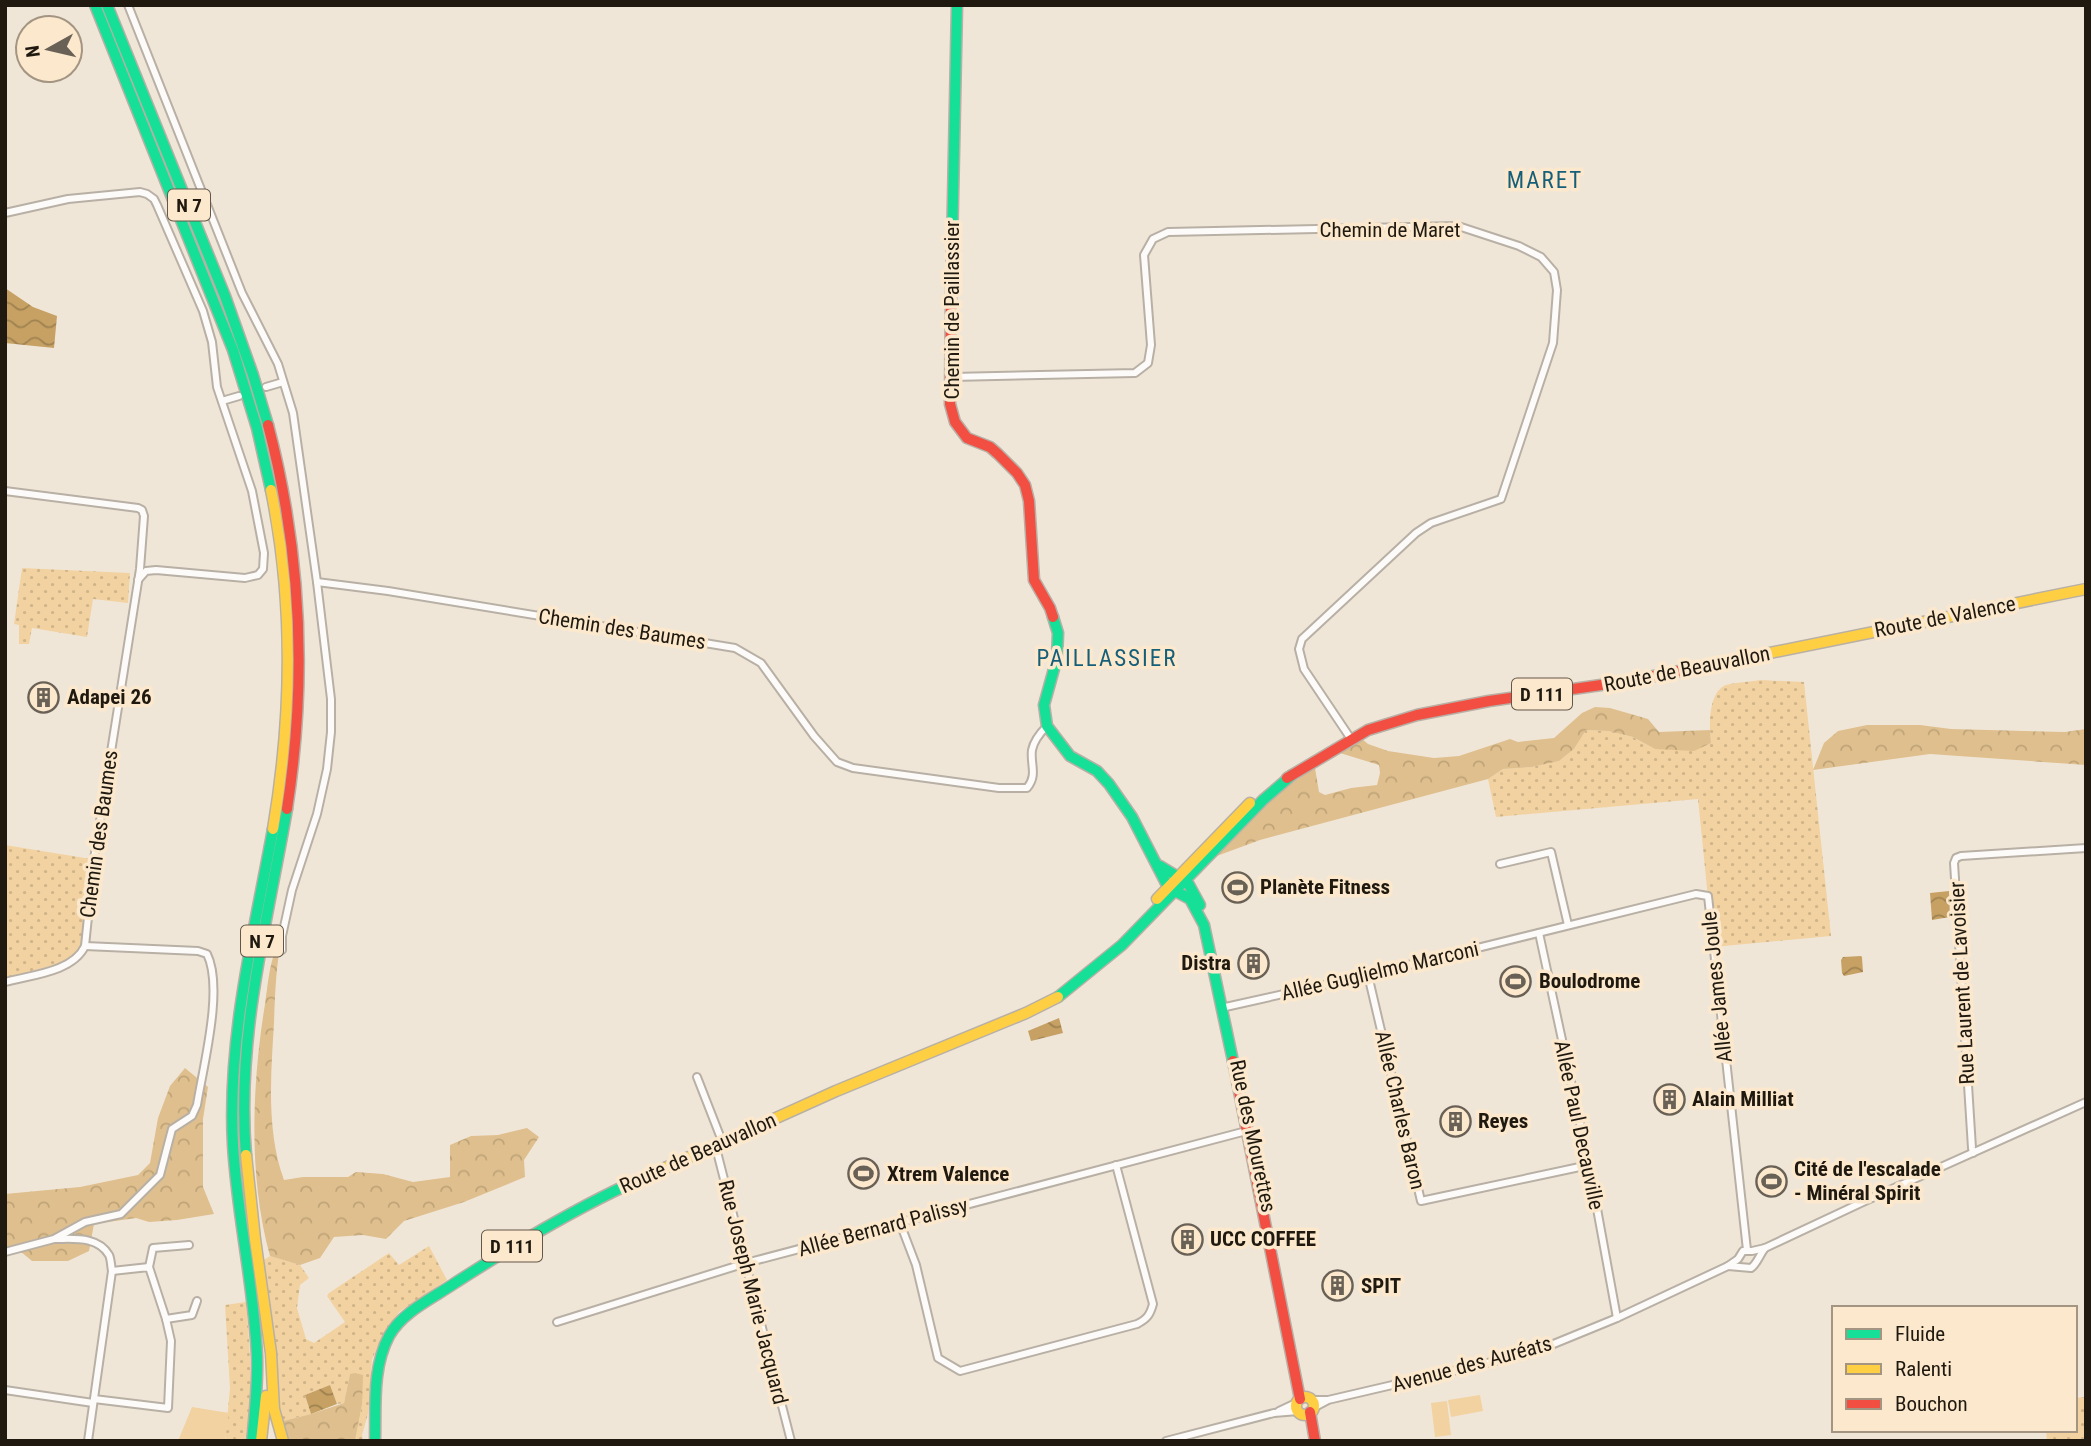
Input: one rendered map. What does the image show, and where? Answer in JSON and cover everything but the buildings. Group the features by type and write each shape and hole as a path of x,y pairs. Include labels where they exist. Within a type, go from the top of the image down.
{"main road":[{"name":"N 7","path":"95,5 240,371 265,458 282,562 288,663 285,738 277,805 240,1004 232,1106 236,1182 256,1348 257,1384 251,1441"},
{"name":"N 7","path":"107,5 251,368 275,454 290,537 298,635 295,752 283,832 256,970 245,1055 243,1102 246,1180 271,1355 274,1415 283,1441"},
{"name":"Chemin de Paillassier","path":"957,5 950,404 960,431 967,438 990,447 1017,473 1025,485 1029,502 1034,580 1050,608 1058,634 1058,658 1044,705 1047,726"},
{"name":"Route de Valence","path":"1804,646 2086,589"},
{"name":"Route de Beauvallon","path":"375,1407 376,1377 382,1352 396,1326 412,1311 559,1219 632,1182 896,1065 1026,1013 1062,995 1092,971 1181,879 1263,800 1292,775 1351,739 1368,730 1417,715 1629,681 1804,646"},
{"path":"1047,726 1070,755 1097,771 1110,784 1132,817 1172,889"},
{"path":"1158,865 1181,879"},
{"name":"Rue des Mourettes","path":"1181,879 1195,894 1212,934 1224,1008"},
{"name":"Rue des Mourettes","path":"1172,889 1190,900 1204,925 1250,1130 1310,1441"},
{"name":"N 7","path":"261,1441 267,1393 264,1312"},
{"name":"Rue des Mourettes","path":"1305,1406 1315,1441"},
{"name":"D 111","path":"368,1441 375,1407"},
{"name":"D 111","path":"375,1407 375,1441"}],"street":[{"path":"128,5 242,293 278,364 293,413 331,699 331,732 327,769 317,814 292,890 282,936 282,950"},
{"path":"5,213 88,195 140,192 147,194 154,199 168,227 203,311 212,342 217,387 252,491 264,553 263,569 258,575 245,578 163,570 146,571 138,580"},
{"name":"Chemin de Maret","path":"952,377 1135,373 1148,363 1151,345 1144,255 1153,240 1168,232 1458,226 1519,246 1541,257 1555,272 1557,290 1553,343 1501,499 1431,523 1416,533 1302,639 1298,649 1304,669 1351,739"},
{"path":"266,387 283,382"},
{"path":"222,401 239,396"},
{"name":"Chemin des Baumes","path":"5,491 138,508 144,516 138,580 94,859 85,946 75,960 57,968 5,982"},
{"name":"Chemin des Baumes","path":"317,582 735,648 761,663 814,736 837,762 853,768 999,788 1027,788 1034,778 1031,752 1035,741 1047,726"},
{"name":"Rue Laurent de Lavoisier","path":"1973,1153 1954,863 1956,858 1961,856 2086,848"},
{"path":"1500,864 1551,852 1568,925"},
{"name":"Allée James Joule","path":"1539,933 1696,894 1707,896 1749,1250"},
{"name":"Allée Guglielmo Marconi","path":"1224,1008 1539,933"},
{"name":"Allée Paul Decauville","path":"1539,933 1589,1165 1617,1318"},
{"path":"5,1252 54,1239 85,1222 121,1214 160,1175 172,1129 192,1116 197,1105 211,1023 213,972 207,954 198,951 85,946"},
{"name":"Allée Charles Baron","path":"1368,975 1421,1201 1589,1165"},
{"name":"Rue Joseph Marie Jacquard","path":"697,1077 719,1142 791,1441"},
{"path":"1749,1250 1765,1248 2086,1102"},
{"name":"Allée Bernard Palissy","path":"557,1322 746,1263 1250,1130"},
{"path":"901,1223 916,1265 938,1358 960,1371 1137,1324 1146,1320 1153,1304 1116,1165"},
{"path":"54,1239 82,1239 98,1244 110,1256 112,1272 88,1441"},
{"path":"5,1390 168,1408 171,1341 149,1267 153,1248 190,1245"},
{"path":"1749,1250 1757,1259 1765,1248"},
{"name":"Avenue des Auréats","path":"1166,1441 1512,1358 1555,1344 1728,1266 1738,1259 1741,1253 1749,1250"},
{"path":"1738,1259 1741,1266"},
{"name":"Avenue des Auréats","path":"1728,1266 1751,1268 1757,1259"},
{"path":"112,1272 149,1267"},
{"path":"166,1320 192,1315 197,1301"}],"shaded area":[{"path":"22,568 130,573 128,603 93,599 87,637 32,628 29,644 19,644 19,625 14,624"},
{"path":"1760,680 1804,682 1831,936 1713,947 1698,799 1496,817 1488,779 1503,769 1532,767 1559,761 1574,749 1586,730 1608,731 1633,737 1655,749 1711,742 1711,710 1720,689 1730,684"},
{"path":"5,845 91,859 83,938 76,955 59,964 5,978"},
{"path":"429,1246 447,1280 399,1312 378,1345 372,1360 363,1441 355,1441 362,1405 350,1374 344,1403 337,1404 330,1385 305,1395 311,1414 279,1422 264,1260 270,1256 300,1265 309,1278 300,1285 297,1308 306,1339 314,1343 345,1322 327,1296 329,1293 389,1253 399,1265"},
{"path":"246,1302 250,1372 248,1424 245,1441 225,1441 230,1388 225,1305"},
{"path":"1480,1395 1483,1411 1451,1417 1448,1400"},
{"path":"2086,1397 2086,1441 2047,1441 2046,1432 2077,1432 2077,1398"},
{"path":"1447,1401 1451,1435 1435,1437 1431,1403"},
{"path":"192,1407 229,1413 225,1441 178,1441"}],"green space":[{"path":"1595,707 1610,708 1648,719 1659,732 1710,730 1711,743 1694,751 1655,749 1633,737 1608,731 1586,730 1574,749 1559,761 1532,767 1503,769 1488,779 1260,840 1214,857 1274,797 1315,768 1319,792 1325,795 1377,785 1379,765 1340,753 1362,739 1388,751 1434,758 1459,756 1510,739 1518,742 1554,738 1582,713"},
{"path":"1867,725 2065,732 2086,729 2086,765 1930,754 1813,770 1824,743 1838,731"},
{"path":"282,936 275,990 271,1102 274,1142 284,1180 303,1177 348,1177 356,1172 383,1174 413,1182 450,1177 450,1145 471,1136 498,1135 527,1128 539,1137 524,1160 525,1177 464,1202 404,1221 386,1239 363,1235 334,1237 320,1258 300,1265 270,1256 258,1195 255,1098 269,977 274,953"},
{"path":"185,1068 208,1087 203,1119 203,1187 214,1214 177,1220 149,1222 136,1218 94,1224 89,1251 68,1261 32,1261 20,1251 5,1248 5,1194 80,1187 138,1175 150,1163 158,1118 170,1086"},
{"path":"350,1374 363,1375 362,1405 355,1441 288,1441 279,1422 344,1403"}],"water":[{"path":"5,288 33,307 57,316 54,348 5,343"},
{"path":"1949,891 1950,917 1932,920 1930,893"},
{"path":"1861,956 1863,972 1844,976 1841,960 1843,957"},
{"path":"1059,1018 1063,1033 1031,1041 1028,1031"},
{"path":"330,1385 337,1404 311,1414 305,1395"}],"traffic: fast":[{"path":"95,5 233,350 257,428 271,490"},
{"path":"107,5 225,296 268,425"},
{"path":"951,296 957,5"},
{"path":"1053,617 1058,633 1057,658 1044,705 1047,726 1070,756 1097,771 1109,784 1132,817 1168,887 1190,899 1204,925 1233,1061"},
{"path":"1058,997 1122,945 1263,800 1292,775"},
{"path":"246,1155 245,1067 249,1024 287,809"},
{"path":"252,1441 257,1356 253,1303 235,1172 232,1105 238,1025 273,829"},
{"path":"1160,866 1188,883 1200,905"},
{"path":"375,1441 377,1374 384,1348 395,1327 428,1300 518,1244 627,1185"}],"traffic: slow":[{"path":"271,490 284,574 288,660 284,745 273,829"},
{"path":"1745,658 2086,589"},
{"path":"1157,899 1250,803"},
{"path":"627,1185 836,1091 1026,1013 1058,997"},
{"path":"246,1155 271,1353 274,1409 283,1441"},
{"path":"261,1441 266,1396"},
{"path":"1305,1397 1311,1400 1314,1406 1311,1412 1305,1415 1299,1412 1296,1406 1299,1400 1305,1397"}],"traffic: jam":[{"path":"951,296 950,404 955,422 967,438 990,447 998,454 1025,485 1029,501 1034,580 1053,617"},
{"path":"268,425 288,520 297,616 297,713 287,809"},
{"path":"1287,778 1368,730 1417,715 1489,701 1629,681 1745,658"},
{"path":"1233,1061 1300,1399"},
{"path":"1310,1412 1315,1441"}],"place":[{"name":"Adapei 26","path":"44,697"},
{"name":"Planète Fitness","path":"1237,887"},
{"name":"Distra","path":"1254,963"},
{"name":"Boulodrome","path":"1516,981"},
{"name":"Alain Milliat","path":"1669,1099"},
{"name":"Reyes","path":"1455,1121"},
{"name":"Xtrem Valence","path":"864,1174"},
{"name":"Cité de l'escalade - Minéral Spirit","path":"1771,1181"},
{"name":"UCC COFFEE","path":"1187,1239"},
{"name":"SPIT","path":"1338,1286"}],"district":[{"name":"MARET","path":"1545,180"},
{"name":"PAILLASSIER","path":"1107,658"}]}
